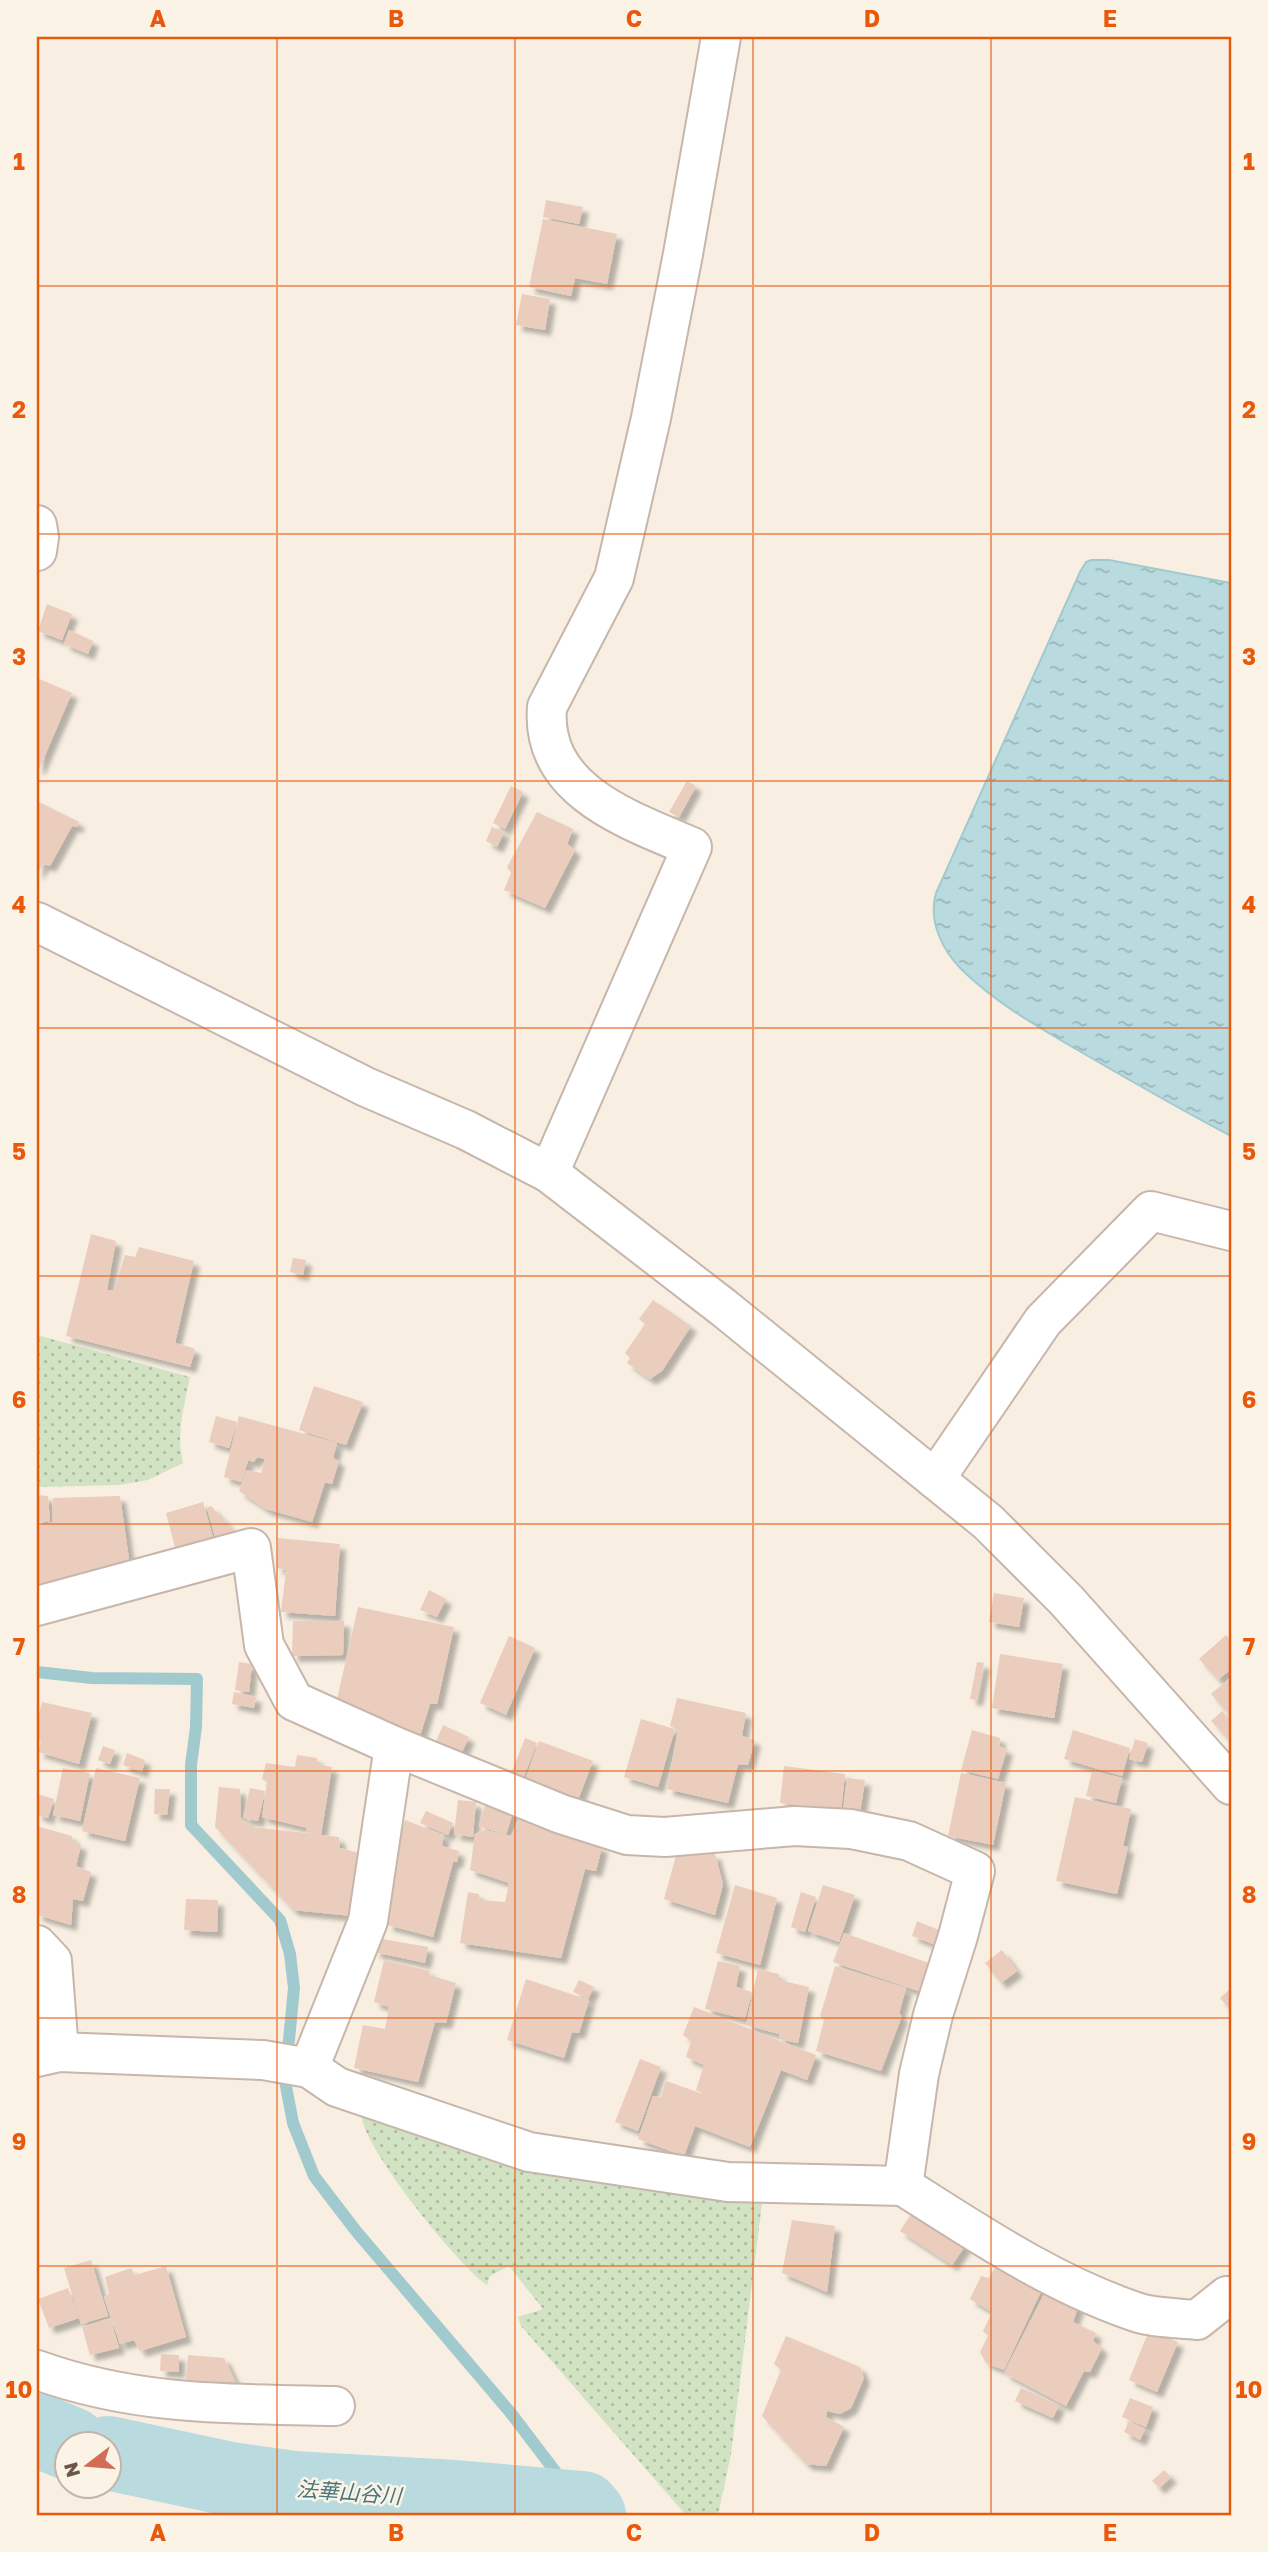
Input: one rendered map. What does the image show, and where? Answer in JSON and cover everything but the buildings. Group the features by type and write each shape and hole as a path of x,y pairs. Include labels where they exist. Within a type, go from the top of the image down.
{"street":[{"path":"549,1173 692,847 616,814 581,790 555,755 546,722 547,707 614,578 651,418 721,37"},
{"path":"37,525 37,551"},
{"path":"37,922 354,1081 466,1130 549,1173 735,1317 988,1522 1066,1600 1231,1785"},
{"path":"935,1479 1043,1321 1151,1211 1231,1230"},
{"path":"37,1606 251,1548 264,1645 294,1701 394,1746 561,1814 627,1835 665,1838 795,1826 851,1829 909,1841 975,1871 933,2015 919,2074 903,2186"},
{"path":"309,2068 368,1921 394,1746"},
{"path":"37,1945 52,1961 48,2055 263,2060 309,2068 337,2087 529,2152 728,2182 903,2186 974,2231 1066,2282 1141,2313 1197,2320 1227,2296 1231,2296"},
{"path":"37,2370 86,2386 173,2401 335,2406"}],"green space":[{"path":"37,1335 190,1377 181,1430 183,1463 148,1480 120,1485 37,1487"},
{"path":"362,2115 764,2187 731,2454 718,2515 685,2514 521,2326 518,2317 543,2309 509,2266 490,2276 487,2285 456,2256 393,2177 365,2130"}],"water":[{"path":"1109,560 1231,583 1231,1136 1100,1063 1004,1005 955,962 943,944 935,924 936,893 1080,572 1086,562"}],"waterway":[{"path":"37,1672 92,1678 197,1679 196,1727 191,1765 191,1825 280,1920 290,1954 294,1988 285,2081 293,2123 314,2176 356,2231 510,2412 583,2508"},
{"name":"法華山谷川","path":"37,2430 52,2436"},
{"name":"法華山谷川","path":"122,2456 230,2479 293,2488 455,2497 583,2508 589,2515"}]}
